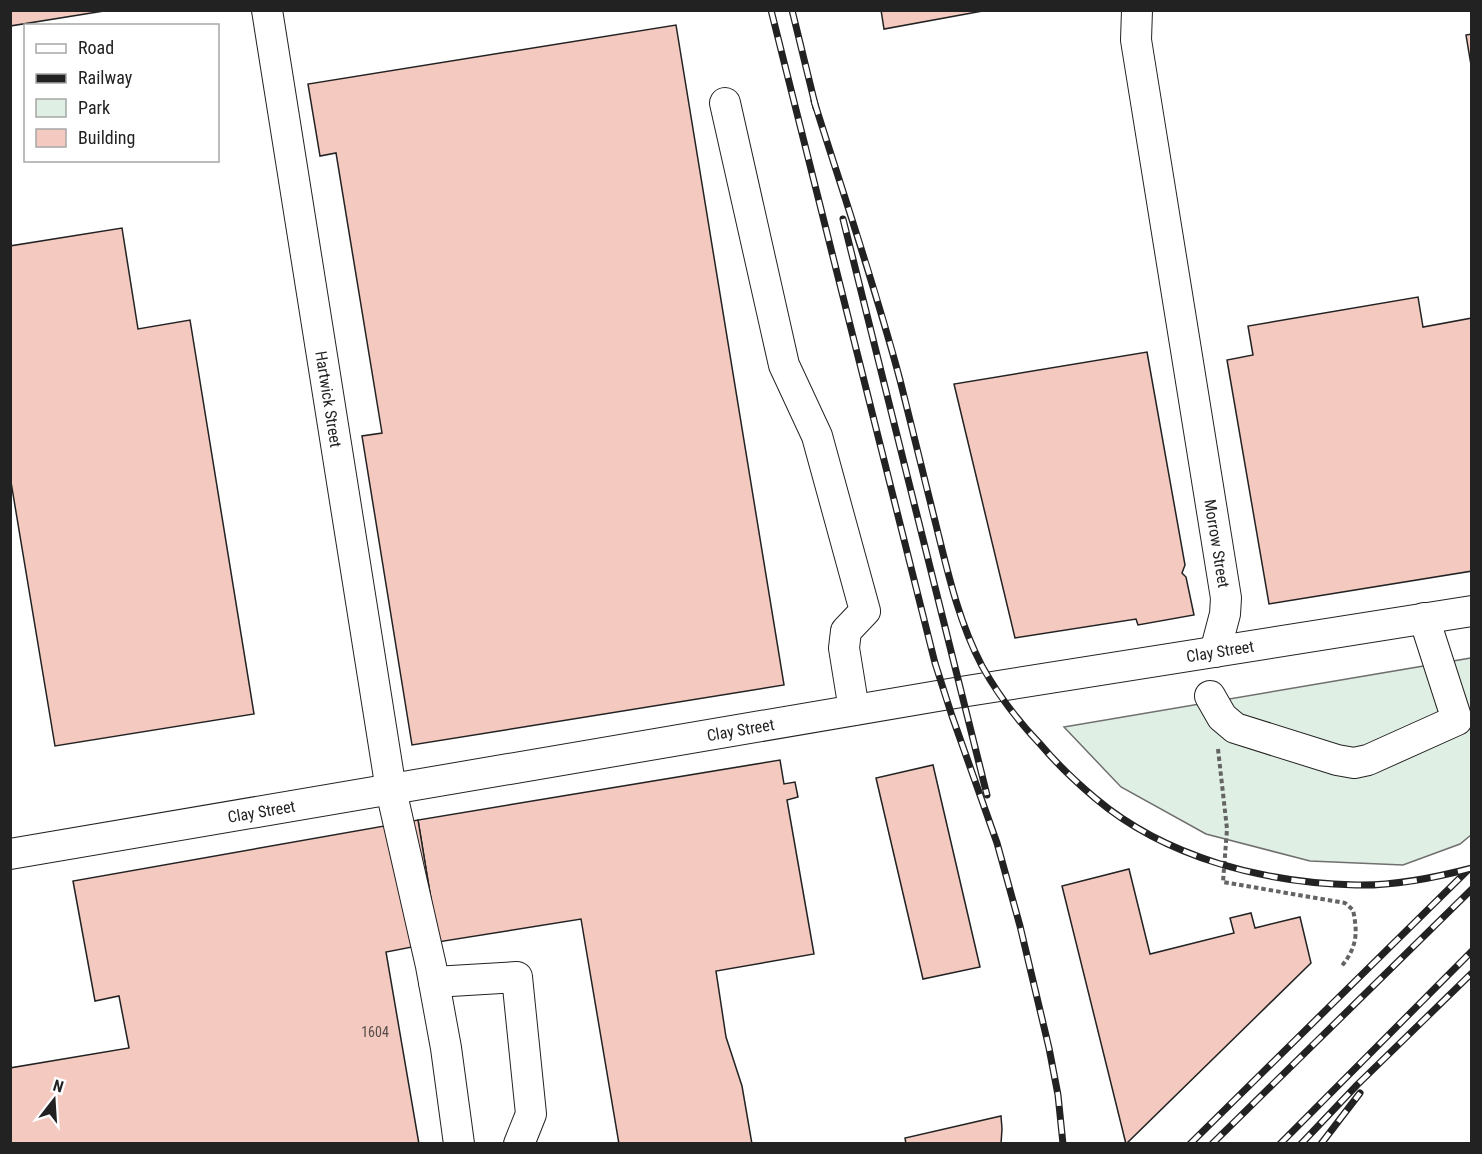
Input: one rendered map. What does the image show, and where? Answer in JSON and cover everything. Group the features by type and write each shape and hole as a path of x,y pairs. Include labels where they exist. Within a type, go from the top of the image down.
{"street":[{"name":"Hartwick Street","path":"267,10 392,790 434,982 459,1143"},
{"name":"Morrow Street","path":"1137,10 1136,40 1226,598 1226,614 1215,652"},
{"path":"725,103 784,365 817,436 866,611 846,631 844,648 854,710"},
{"name":"Clay Street","path":"10,854 854,710 1472,611"},
{"path":"1210,696 1222,717 1235,728 1301,750 1354,763 1368,760 1464,716 1424,618"},
{"path":"434,982 517,977 531,1114 519,1143"}],"path":[{"path":"1217,742 1223,777 1227,829 1223,882 1345,903 1353,910 1356,937 1351,955 1341,967"}],"green space":[{"path":"1471,658 1471,835 1460,844 1403,865 1310,861 1206,834 1121,787 1064,727"}],"building":[{"path":"10,10 110,10 10,26"},
{"path":"881,10 988,10 884,29"},
{"path":"676,25 784,685 412,745 362,436 382,433 336,153 320,156 308,84"},
{"path":"1472,34 1472,71 1466,35"},
{"path":"122,228 138,329 190,320 254,714 55,746 10,476 10,246"},
{"path":"1418,297 1423,327 1472,318 1472,571 1269,604 1227,360 1253,355 1248,326"},
{"path":"1147,352 1185,565 1182,573 1186,577 1194,615 1138,625 1136,619 1015,638 954,384"},
{"path":"780,760 784,784 795,782 798,797 787,800 814,954 716,971 726,1037 742,1086 752,1144 619,1144 581,919 438,942 418,820"},
{"path":"933,765 980,967 923,979 876,778"},
{"path":"418,820 438,942 386,952 419,1144 10,1144 10,1068 129,1048 119,996 95,1001 73,881"},
{"path":"1129,869 1150,954 1234,933 1230,918 1251,913 1255,928 1300,917 1311,963 1126,1144 1062,886"},
{"path":"1001,1116 1001,1144 906,1144 905,1138"}],"railway":[{"path":"771,10 935,663 997,843 1020,926 1049,1048 1058,1095 1063,1144"},
{"path":"792,10 816,108"},
{"path":"814,101 900,380 946,567 961,617 988,677 1024,727 1074,779 1123,819 1153,837 1218,863 1287,879 1356,885 1414,881 1472,868"},
{"path":"843,219 987,795"},
{"path":"1190,1144 1468,870"},
{"path":"1212,1144 1472,889"},
{"path":"1280,1144 1472,951"},
{"path":"1301,1144 1357,1085 1472,973"},
{"path":"1321,1144 1360,1093"}]}
